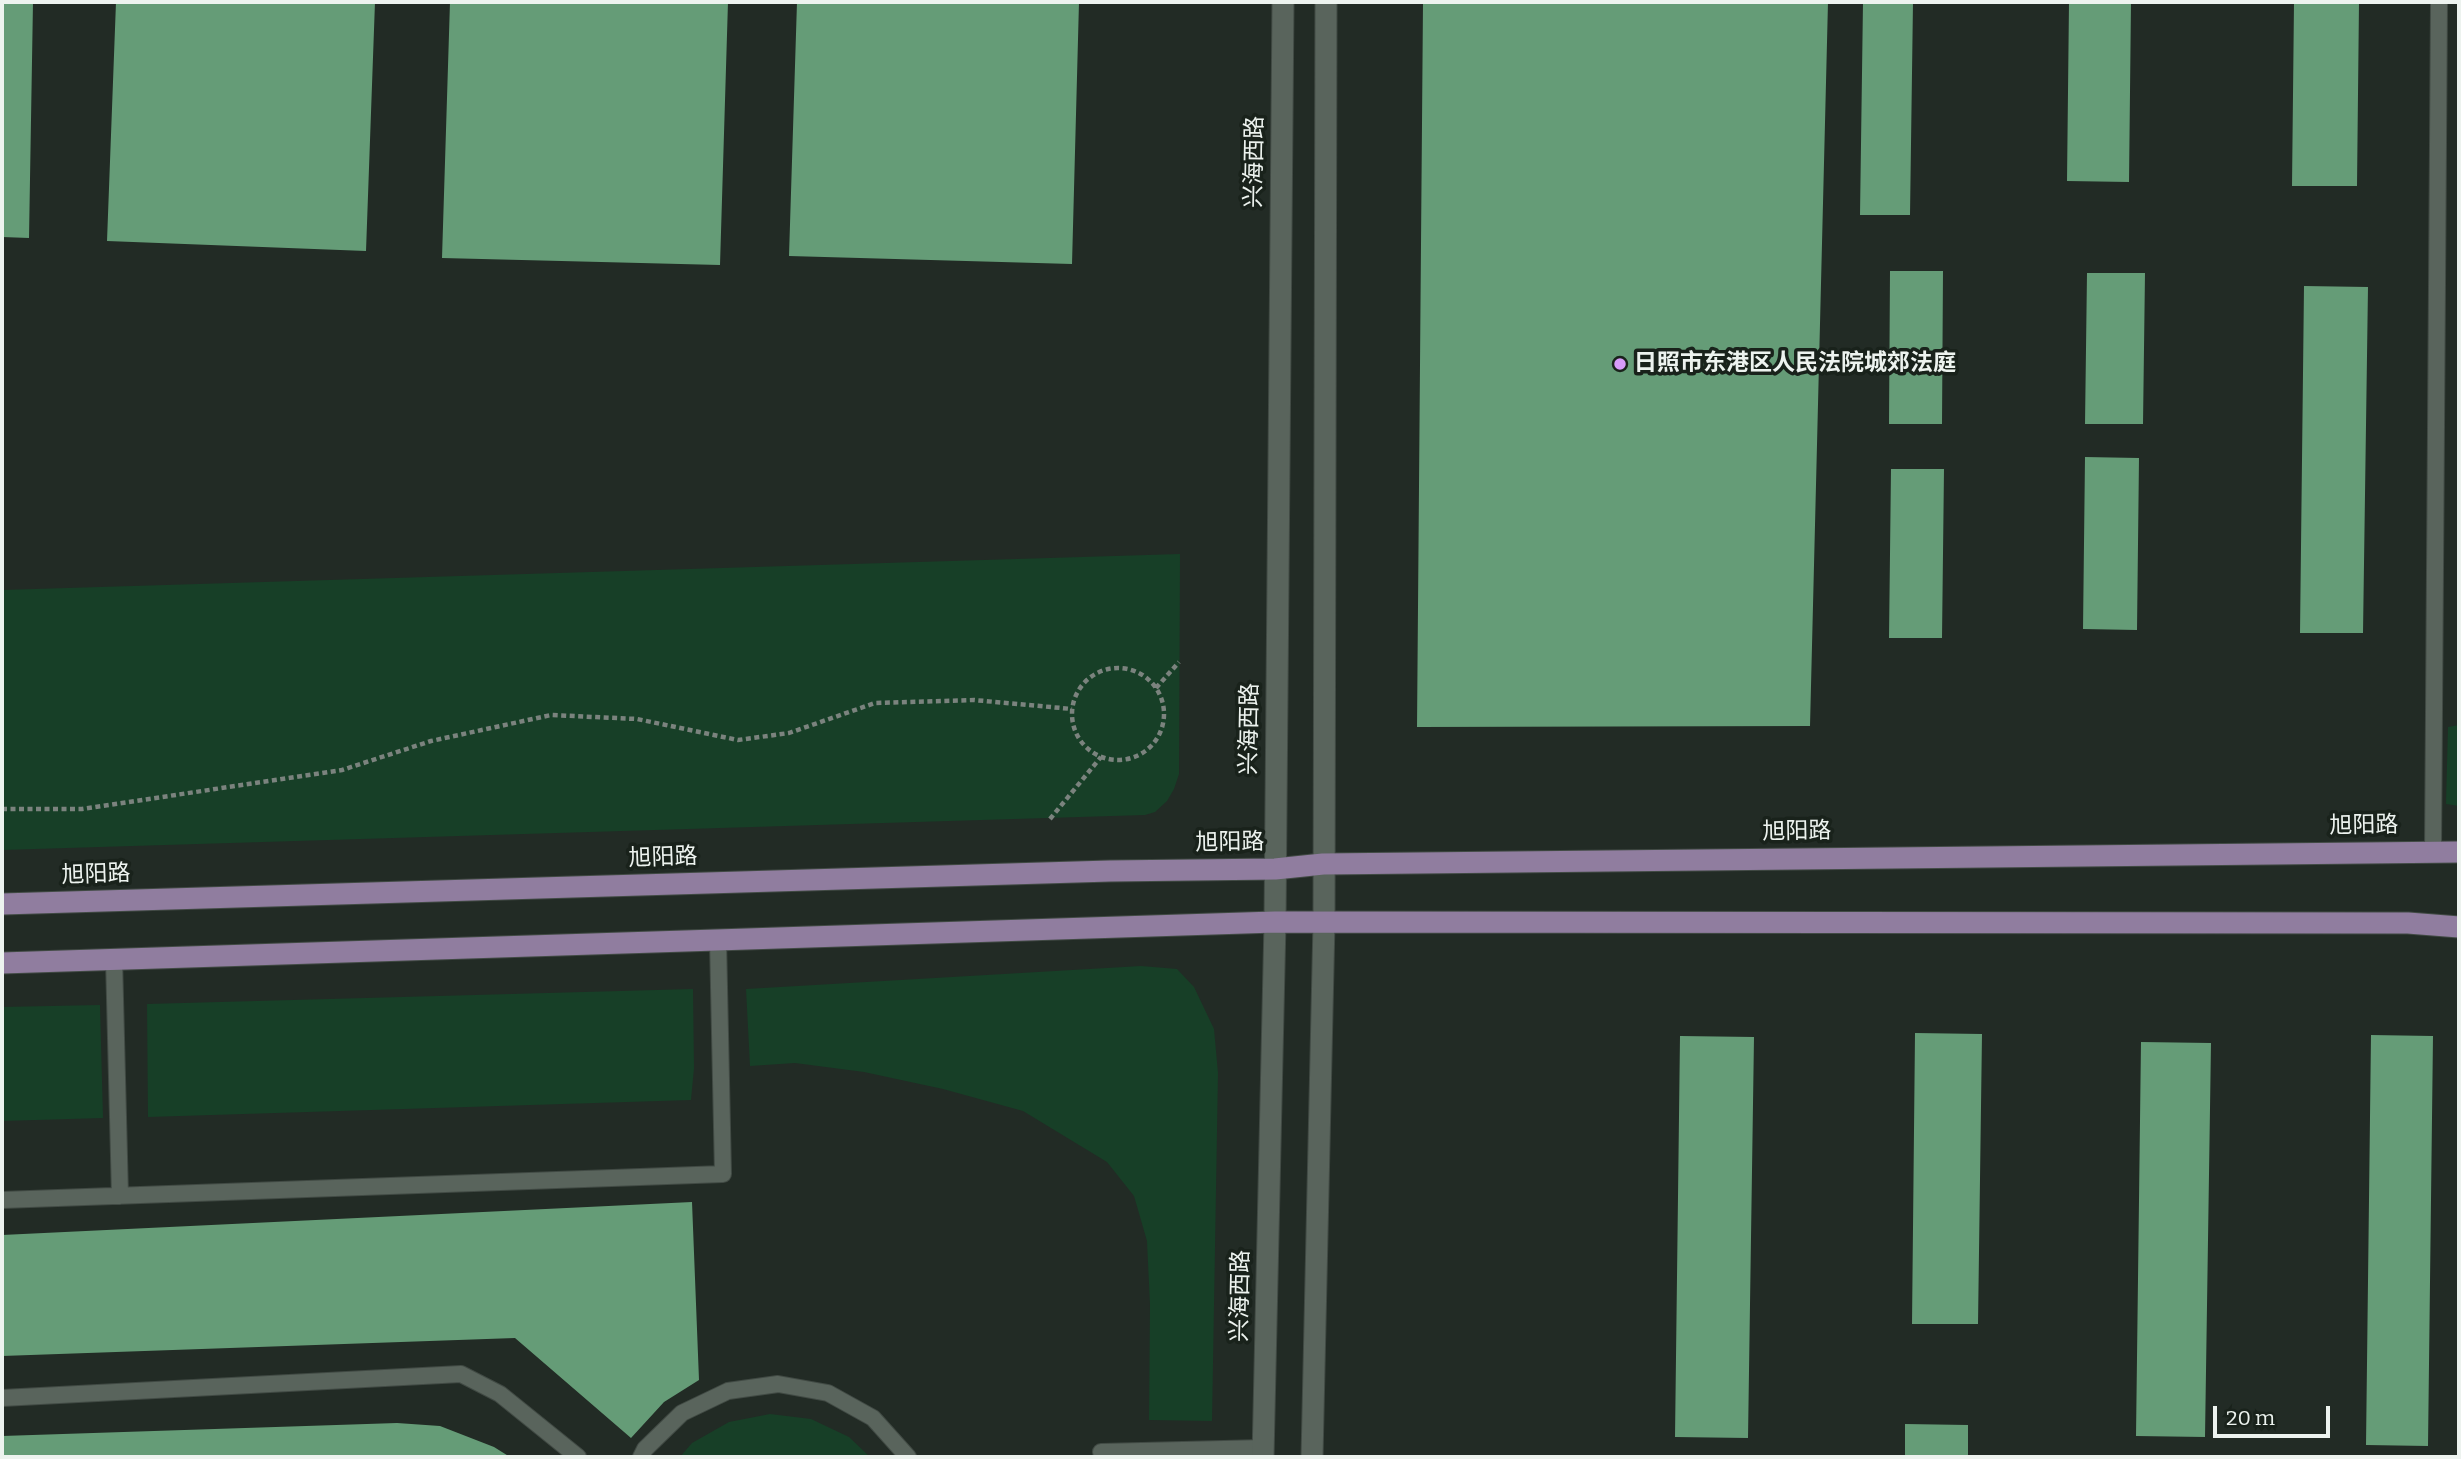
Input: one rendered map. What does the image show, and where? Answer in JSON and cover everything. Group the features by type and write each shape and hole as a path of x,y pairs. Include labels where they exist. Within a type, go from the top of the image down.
{"main road":[{"name":"兴海西路","path":"1264,1453 1275,922 1283,2"},
{"path":"1312,1457 1324,922 1326,2"},
{"name":"旭阳路","path":"2,904 1275,869 1323,864 2459,852"},
{"path":"2,963 1275,922 2380,923 2459,927"}],"lane":[{"path":"2432,852 2439,2"},
{"path":"2,1200 723,1174 718,940"},
{"path":"114,959 120,1196"},
{"path":"2,1398 461,1374 500,1394 578,1457"},
{"path":"641,1457 645,1449 682,1413 728,1391 778,1384 828,1393 873,1418 908,1457"},
{"path":"1101,1452 1264,1453"}],"path":[{"path":"1156,688 1179,662"},
{"path":"1131,669 1146,677 1156,688 1163,701 1165,715 1162,730 1144,753 1115,761 1088,750 1073,725 1072,709 1077,693 1087,681 1100,671 1131,669"},
{"path":"2,809 82,809 342,770 431,741 551,715 637,719 738,740 789,733 875,703 974,700 1072,709"},
{"path":"1050,819 1101,757"}],"green space":[{"path":"1180,554 1179,774 1167,801 1155,812 1145,815 2,850 2,590"},
{"path":"2459,725 2459,806 2446,804 2448,727"},
{"path":"1141,966 1177,969 1194,987 1214,1029 1218,1073 1212,1421 1149,1420 1150,1305 1147,1241 1134,1196 1107,1162 1023,1111 943,1089 864,1072 795,1063 750,1066 746,989"},
{"path":"693,989 694,1068 691,1100 148,1117 147,1004"},
{"path":"100,1005 103,1118 2,1121 2,1007"},
{"path":"770,1414 811,1419 849,1437 870,1457 680,1457 692,1443 729,1422"}],"building":[{"path":"2,2 33,2 29,238 2,237"},
{"path":"116,2 375,2 366,251 107,241"},
{"path":"450,2 728,2 720,265 442,258"},
{"path":"797,2 1079,2 1072,264 789,256"},
{"name":"日照市东港区人民法院城郊法庭","path":"1423,2 1828,2 1810,726 1417,727"},
{"path":"1863,2 1913,2 1910,215 1860,215"},
{"path":"2069,2 2131,2 2129,182 2067,181"},
{"path":"2294,2 2359,2 2357,186 2292,186"},
{"path":"1890,271 1943,271 1942,424 1889,424"},
{"path":"2087,273 2145,273 2143,424 2085,424"},
{"path":"2304,286 2368,287 2363,633 2300,633"},
{"path":"2085,457 2139,458 2137,630 2083,629"},
{"path":"1891,469 1944,469 1942,638 1889,638"},
{"path":"1915,1033 1982,1034 1978,1324 1912,1324"},
{"path":"2371,1035 2433,1036 2428,1446 2366,1445"},
{"path":"1680,1036 1754,1037 1748,1438 1675,1437"},
{"path":"2141,1042 2211,1043 2205,1437 2136,1436"},
{"path":"692,1202 699,1380 664,1402 631,1438 515,1338 2,1356 2,1235"},
{"path":"397,1423 440,1426 494,1447 510,1457 2,1457 2,1436"},
{"path":"1905,1424 1968,1425 1968,1457 1905,1457"}],"place":[{"name":"日照市东港区人民法院城郊法庭","path":"1620,364"}]}
